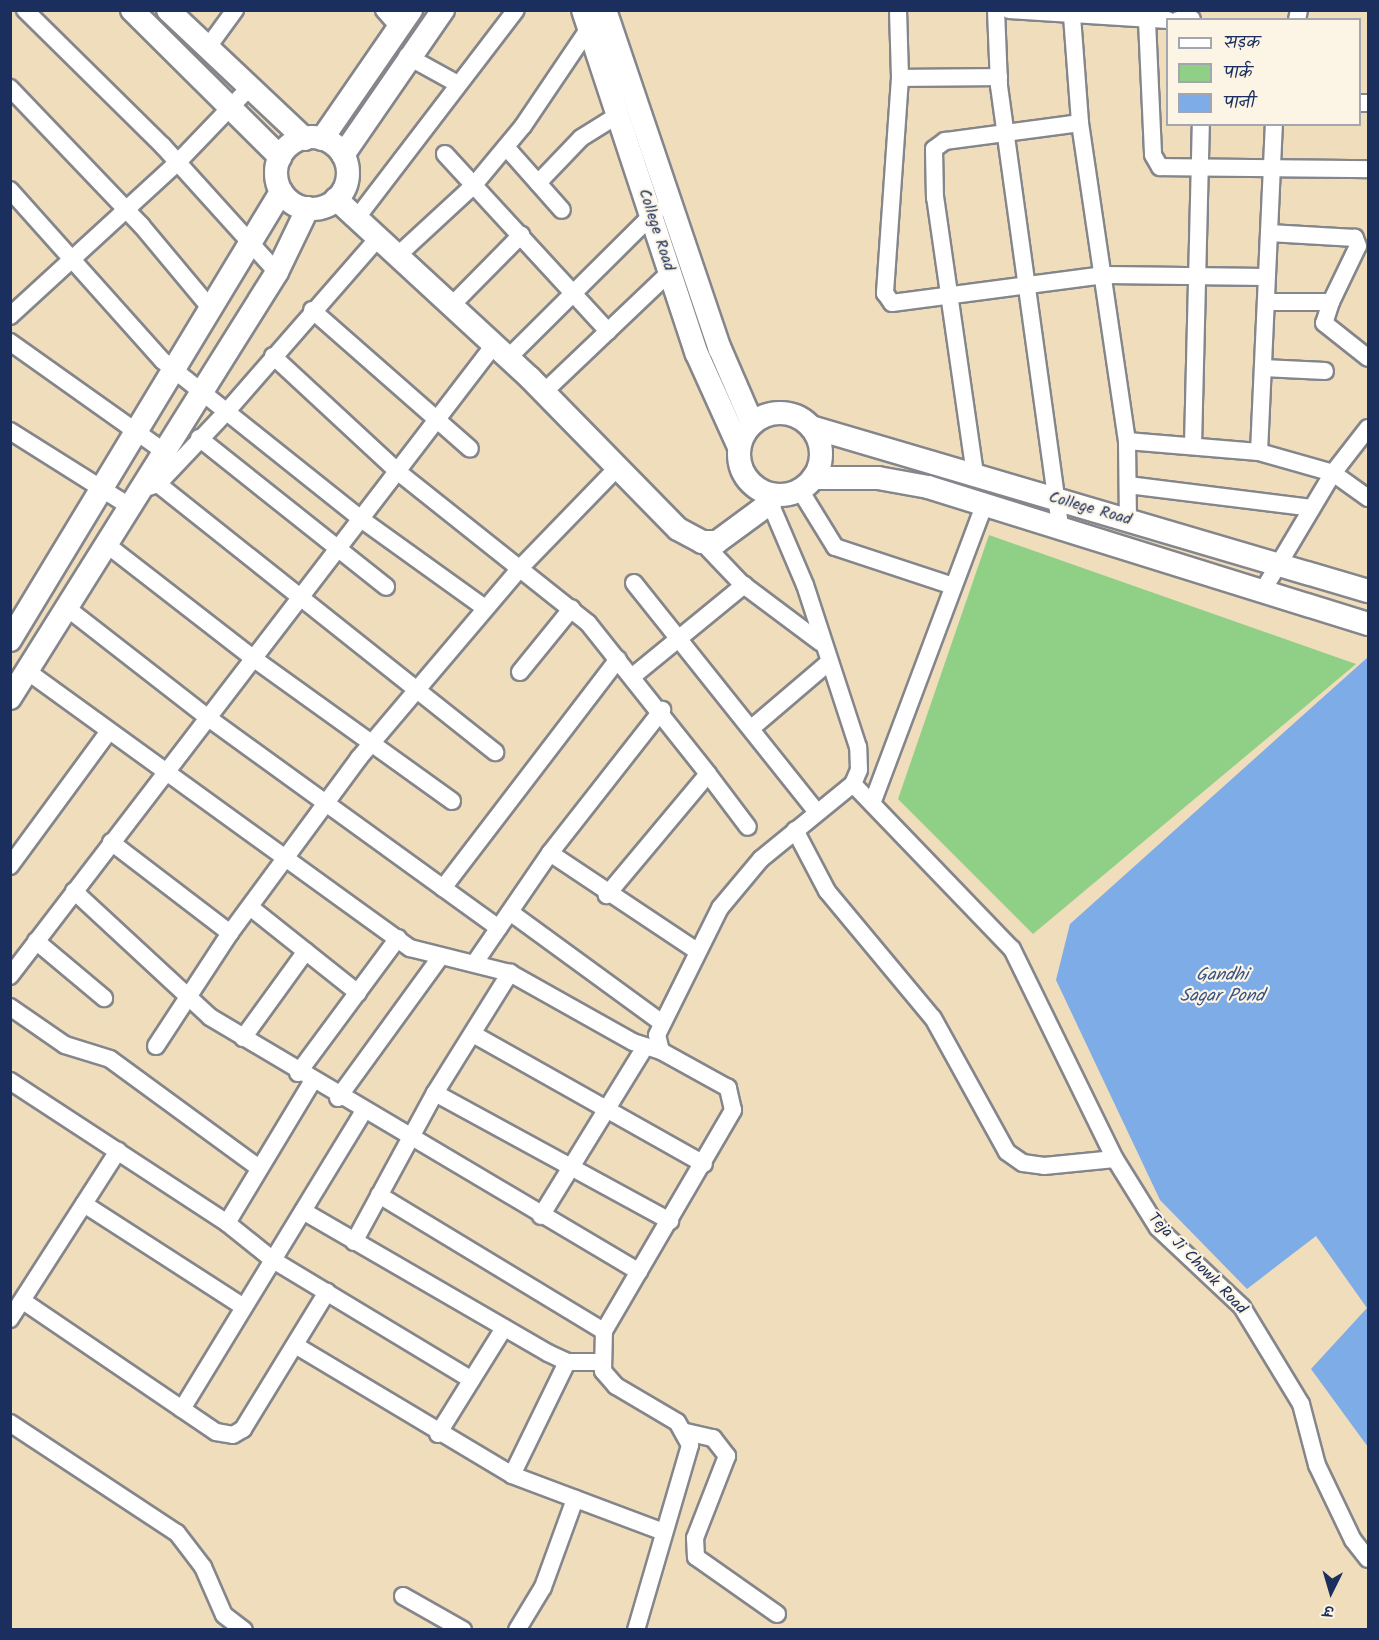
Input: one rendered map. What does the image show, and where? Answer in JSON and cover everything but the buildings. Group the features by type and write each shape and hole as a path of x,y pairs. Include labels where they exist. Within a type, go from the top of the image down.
{"main road":[{"path":"15,625 140,433 250,240 282,192 280,158 132,10"},
{"path":"168,10 313,139 343,155"},
{"path":"10,698 106,544 143,493 165,452 277,272 308,208 336,199 347,182 343,155 407,56 443,10"},
{"name":"College Road","path":"605,10 720,349 752,423"},
{"path":"280,158 313,139 398,16"},
{"name":"College Road","path":"586,19 697,354 739,447"},
{"path":"282,192 308,208"},
{"path":"336,199 544,392 678,529 702,542 732,536 771,499 807,484 821,452 811,427 787,413 752,423 739,447 743,474 771,499"},
{"name":"College Road","path":"811,427 1278,562 1368,591"},
{"name":"College Road","path":"807,484 904,482 1368,624"}],"street":[{"path":"25,10 178,162 277,272"},
{"path":"208,47 235,10"},
{"path":"356,219 516,10"},
{"path":"898,10 900,78 885,293 900,305 1106,275 1198,278 1266,277"},
{"path":"996,10 999,77 1005,135 1061,530"},
{"path":"1009,10 1053,12 1072,16 1120,15 1147,21 1166,20"},
{"path":"1072,16 1080,123 1106,275 1127,441 1128,519"},
{"path":"396,256 474,185 506,147 586,19"},
{"path":"1147,21 1154,163 1200,168 1368,169"},
{"path":"407,56 458,84"},
{"path":"900,78 999,77"},
{"path":"10,316 178,162 251,86"},
{"path":"10,88 126,209 211,309"},
{"path":"538,183 581,138 618,115"},
{"path":"975,474 934,198 934,149 945,141 1005,135 1080,123"},
{"path":"1193,445 1201,126"},
{"path":"1259,452 1274,126"},
{"path":"506,147 562,210"},
{"path":"445,154 608,331"},
{"path":"10,190 177,371 361,519 485,608"},
{"path":"10,976 436,419 501,352 574,293 668,199"},
{"path":"1269,233 1357,239 1324,323 1368,358"},
{"path":"451,306 520,235"},
{"path":"143,493 228,410 312,310 377,239"},
{"path":"544,392 670,272"},
{"path":"1266,302 1331,302"},
{"path":"312,310 470,449"},
{"path":"10,342 165,452"},
{"path":"273,356 397,471 522,566 572,608 662,710 748,827"},
{"path":"1263,368 1325,371"},
{"path":"1262,592 1333,473 1368,428"},
{"path":"10,431 102,489 143,493 299,600 495,752"},
{"path":"199,438 386,587"},
{"path":"1127,441 1259,452 1333,473 1368,498"},
{"path":"156,1046 230,933 372,743 522,566 617,468"},
{"path":"807,484 835,547 953,585"},
{"path":"1128,485 1312,508"},
{"path":"661,1051 661,1022 720,908 795,830 853,784 858,747 820,642 805,585 771,499"},
{"path":"873,801 984,506"},
{"path":"702,542 744,585 820,642"},
{"path":"106,544 253,658 452,801"},
{"path":"634,583 682,638 817,812"},
{"path":"633,676 744,585"},
{"path":"67,608 207,717 499,928"},
{"path":"520,672 572,608"},
{"path":"443,888 618,659"},
{"path":"753,727 828,663"},
{"path":"27,671 107,734 287,856 398,938 441,956 476,961 510,973 645,1047 661,1051 720,1080 733,1100 727,1125 604,1331 601,1362 615,1386 686,1432 713,1438 727,1456 695,1538 696,1557 777,1614"},
{"path":"476,961 550,853 662,710"},
{"path":"10,866 107,734"},
{"path":"607,895 708,774"},
{"name":"Teja Ji Chowk Road","path":"853,784 873,801 1012,949 1115,1159 1158,1228 1242,1307 1276,1356 1301,1404 1317,1465 1353,1540 1368,1559"},
{"path":"795,830 827,891 933,1018 1007,1152 1023,1162 1044,1166 1115,1159"},
{"path":"111,842 230,933"},
{"path":"550,853 607,895 697,951"},
{"path":"74,891 187,1000 243,1038 409,1140 639,1272"},
{"path":"250,907 358,993"},
{"path":"510,912 661,1022"},
{"path":"227,1223 305,1078 358,993 398,938"},
{"path":"36,941 104,998"},
{"path":"243,1038 306,951"},
{"path":"338,1098 441,956"},
{"path":"354,1242 435,1093 510,973"},
{"path":"10,1007 65,1046 110,1059 259,1167"},
{"path":"473,1034 704,1164"},
{"path":"541,1216 645,1047"},
{"path":"10,1081 227,1223 273,1260 472,1380"},
{"path":"435,1093 670,1221"},
{"path":"182,1409 363,1112"},
{"path":"10,1319 118,1151"},
{"path":"379,1195 604,1331"},
{"path":"84,1204 244,1307"},
{"path":"303,1211 567,1362 601,1362"},
{"path":"23,1301 216,1432 233,1435 295,1345 327,1292"},
{"path":"438,1434 504,1328"},
{"path":"295,1345 438,1434 512,1475 664,1532"},
{"path":"512,1475 567,1362"},
{"path":"10,1423 177,1533 203,1567 224,1615 244,1629"},
{"path":"636,1629 687,1461 686,1432"},
{"path":"518,1629 543,1587 575,1499"},
{"path":"403,1596 463,1629"}],"green space":[{"path":"989,535 1356,664 1033,934 898,799"}],"water":[{"name":"Gandhi Sagar Pond","path":"1368,657 1368,1447 1311,1369 1367,1308 1316,1236 1247,1289 1160,1200 1056,980 1070,924"}]}
